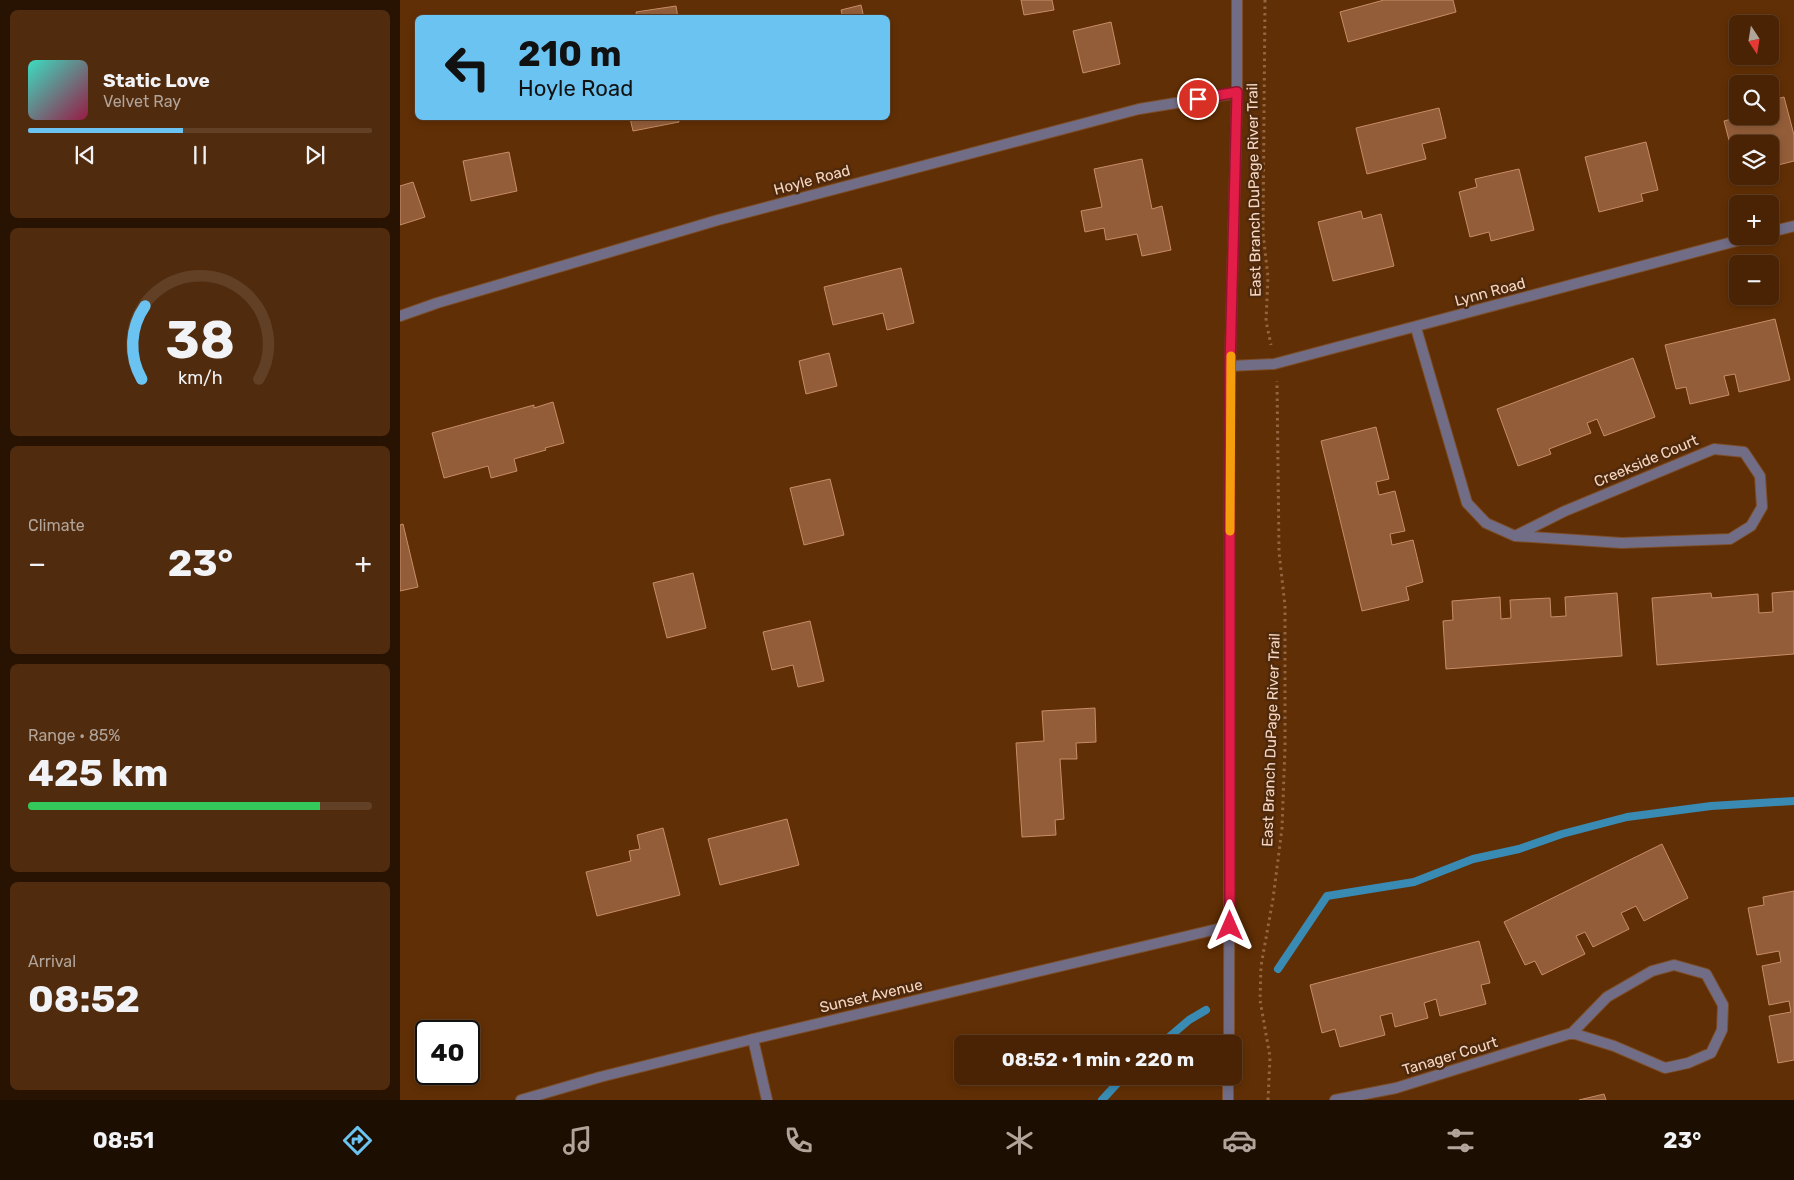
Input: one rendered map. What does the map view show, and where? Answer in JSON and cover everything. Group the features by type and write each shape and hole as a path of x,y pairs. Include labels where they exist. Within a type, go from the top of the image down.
{"street":[{"path":"1229,1035 1230,366 1237,92 1237,0"},
{"name":"Hoyle Road","path":"400,316 456,297 718,220 1138,109 1237,92"},
{"path":"1779,230 1794,226"},
{"name":"Lynn Road","path":"1230,366 1274,364 1416,328 1729,243"},
{"name":"Creekside Court","path":"1416,328 1467,503 1486,523 1514,536 1622,543 1730,539 1750,526 1762,507 1760,476 1744,452 1714,449 1565,511 1514,536"},
{"name":"Sunset Avenue","path":"521,1100 600,1077 753,1039 1230,926"},
{"name":"Tanager Court","path":"1335,1100 1396,1088 1572,1033 1607,997 1652,971 1674,965 1706,974 1723,1005 1722,1030 1711,1053 1688,1063 1665,1068 1614,1046 1572,1033"},
{"path":"753,1039 767,1100"},
{"path":"1228,1085 1228,1100"}],"path":[{"name":"East Branch DuPage River Trail","path":"1264,0 1263,233 1268,276 1266,322 1272,348"},
{"name":"East Branch DuPage River Trail","path":"1268,1100 1270,1056 1260,1000 1261,966 1273,899 1282,828 1285,748 1285,606 1279,552 1277,379"}],"building":[{"path":"1021,0 1052,0 1054,10 1024,15"},
{"path":"1384,0 1453,0 1456,12 1348,42 1340,12"},
{"path":"861,5 863,15 842,15 841,10"},
{"path":"676,6 678,15 636,15 636,12"},
{"path":"1111,22 1120,64 1083,73 1073,31"},
{"path":"1784,97 1794,135 1794,161 1779,165 1779,135 1729,135 1729,140 1724,121 1729,120 1729,125 1779,125 1779,98"},
{"path":"1439,108 1446,138 1422,144 1426,159 1367,174 1356,128"},
{"path":"630,120 678,120 679,122 633,131"},
{"path":"1646,142 1658,190 1641,194 1643,201 1599,212 1585,157"},
{"path":"509,152 517,191 471,201 463,161"},
{"path":"1142,159 1152,209 1162,206 1171,250 1142,256 1137,234 1106,240 1104,228 1085,232 1081,211 1102,207 1094,169"},
{"path":"1519,169 1534,230 1491,241 1489,232 1470,237 1459,192 1477,187 1475,179"},
{"path":"413,182 425,217 400,225 400,186"},
{"path":"1361,211 1363,219 1381,214 1394,266 1333,281 1318,222"},
{"path":"901,268 914,323 887,330 883,313 833,325 824,287"},
{"path":"1775,319 1790,380 1739,392 1735,374 1724,376 1729,395 1690,404 1686,387 1676,389 1665,345"},
{"path":"829,353 837,386 806,394 799,361"},
{"path":"1633,358 1655,417 1604,436 1597,419 1587,423 1591,433 1549,449 1551,454 1518,466 1497,409"},
{"path":"553,402 564,443 514,459 517,471 491,478 488,466 444,478 432,433 534,405 534,408"},
{"path":"1376,427 1389,479 1376,482 1379,495 1395,491 1405,531 1390,534 1392,545 1413,540 1423,582 1406,587 1409,600 1362,611 1321,441"},
{"path":"830,479 844,535 804,545 790,488"},
{"path":"403,524 418,587 400,591 400,525"},
{"path":"693,573 706,628 667,638 653,583"},
{"path":"1794,591 1794,654 1657,665 1652,598 1711,593 1712,598 1758,594 1759,613 1773,612 1772,593"},
{"path":"1617,593 1622,656 1446,669 1443,621 1453,620 1452,601 1500,597 1501,619 1511,618 1510,600 1550,598 1551,617 1566,616 1565,597"},
{"path":"810,621 824,681 798,687 793,665 772,670 763,632"},
{"path":"1095,708 1096,742 1076,743 1077,759 1060,759 1064,819 1055,820 1056,835 1022,837 1016,743 1044,741 1042,711"},
{"path":"787,819 799,865 720,885 708,839"},
{"path":"663,828 680,895 597,916 586,872 631,861 629,851 640,849 637,835"},
{"path":"1662,844 1688,898 1644,921 1636,906 1621,913 1629,929 1593,947 1585,932 1576,936 1585,954 1542,975 1535,961 1525,965 1504,922"},
{"path":"1794,891 1794,1060 1778,1063 1769,1016 1791,1012 1789,1001 1769,1005 1762,966 1781,962 1779,951 1757,955 1748,908 1764,905 1763,897"},
{"path":"1479,941 1490,983 1481,985 1486,1004 1440,1016 1436,999 1424,1003 1428,1018 1395,1027 1392,1013 1380,1016 1385,1035 1340,1047 1335,1029 1322,1033 1310,985"},
{"path":"1604,1094 1606,1100 1579,1100"}],"waterway":[{"path":"1278,969 1327,896 1414,882 1473,859 1519,849 1562,834 1627,817 1711,806 1794,801"},
{"path":"1172,1035 1189,1020 1206,1010"},
{"path":"1102,1100 1116,1085"}],"slow traffic":[{"path":"1230,531 1231,356"}],"route":[{"path":"1198,99 1237,92 1230,366 1230,926"}]}
